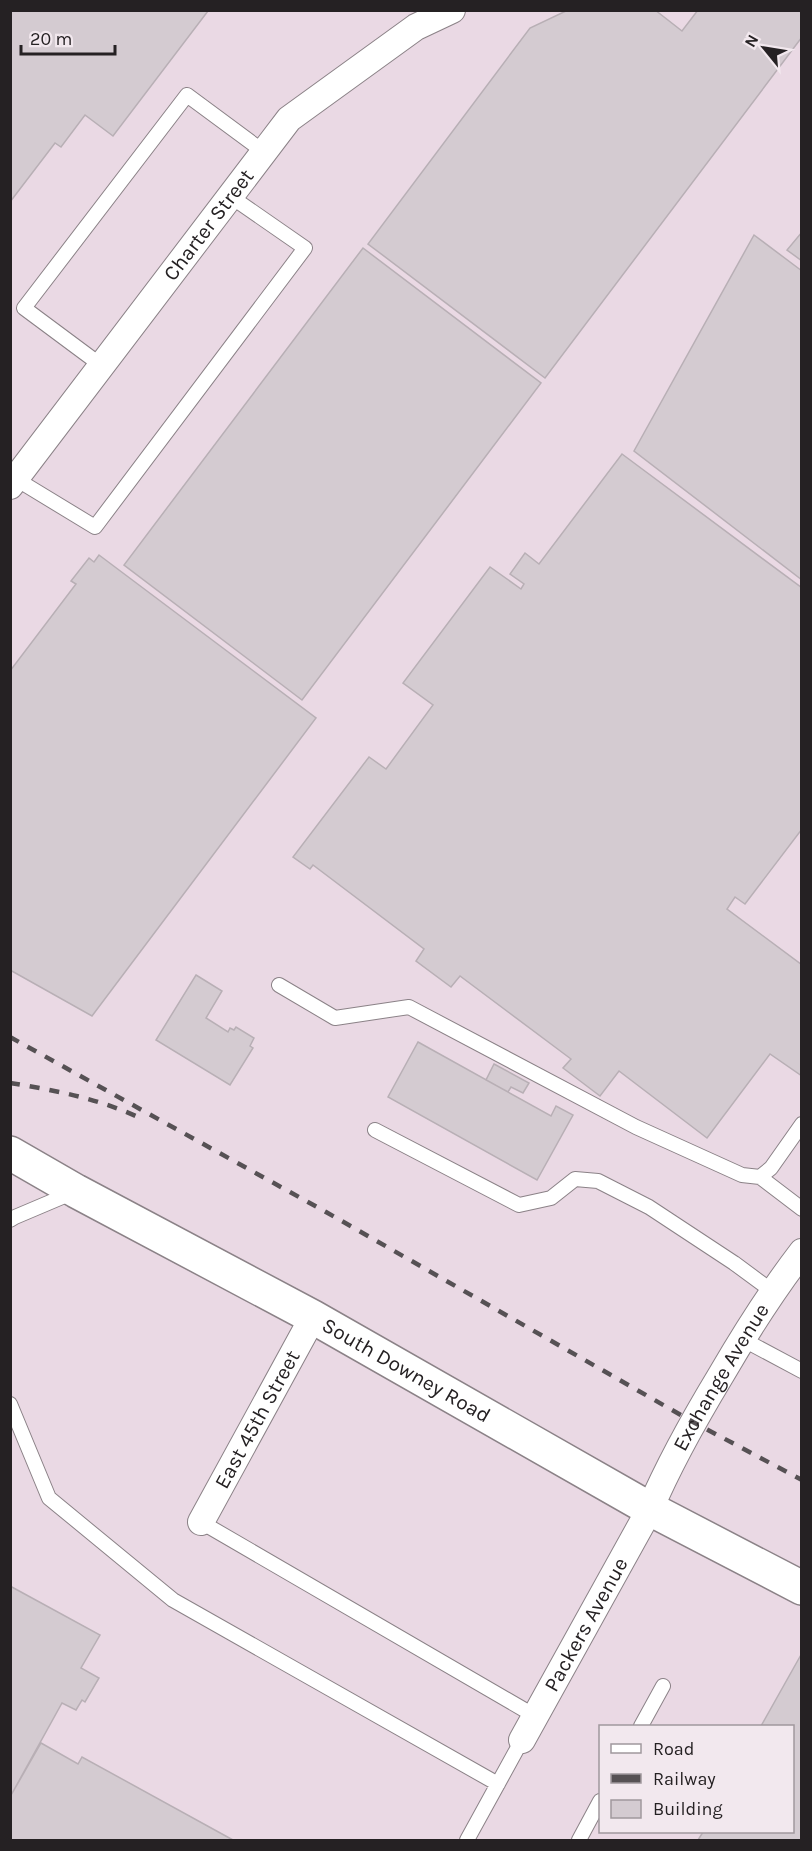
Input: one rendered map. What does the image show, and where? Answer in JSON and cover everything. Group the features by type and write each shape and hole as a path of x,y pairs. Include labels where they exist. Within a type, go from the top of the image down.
{"main road":[{"name":"South Downey Road","path":"10,1153 76,1191 313,1317 650,1509 801,1588"}],"street":[{"name":"Charter Street","path":"13,483 289,119 416,27 452,10"},
{"name":"Exchange Avenue","path":"650,1509 682,1442 742,1339 772,1291 801,1252"},
{"name":"East 45th Street","path":"201,1522 313,1317"},
{"name":"Packers Avenue","path":"522,1740 650,1509"}],"lane":[{"path":"102,366 24,308 187,95 264,152"},
{"path":"13,483 95,527 305,248 230,196"},
{"path":"279,985 334,1018 409,1007 636,1127 742,1175 760,1177 801,1209"},
{"path":"760,1177 771,1168 801,1124"},
{"path":"375,1130 519,1205 551,1198 575,1179 598,1181 649,1207 772,1291"},
{"path":"10,1220 76,1191"},
{"path":"742,1339 801,1371"},
{"path":"10,1404 49,1498 173,1600 498,1784"},
{"path":"201,1522 535,1716"},
{"path":"642,1725 663,1686"},
{"path":"467,1840 522,1740"},
{"path":"579,1840 599,1803"}],"shaded area":[{"path":"11,11 801,11 801,1840 11,1840"}],"building":[{"path":"10,10 208,11 113,136 85,115 61,147 55,143 10,202"},
{"path":"568,10 655,10 682,31 698,10 798,10 802,13 802,37 545,378 368,244 530,28"},
{"path":"802,232 802,261 787,250"},
{"path":"754,235 802,271 802,580 634,451"},
{"path":"363,248 541,383 302,700 124,565"},
{"path":"622,454 802,588 802,829 745,904 735,897 727,909 802,965 802,1076 770,1054 707,1138 619,1071 600,1096 563,1068 571,1059 460,976 451,987 416,961 424,949 313,865 310,869 293,857 369,757 386,769 433,705 403,683 490,567 521,589 524,584 510,574 525,553 539,564"},
{"path":"99,555 316,718 92,1016 10,970 10,671 76,584 71,581 89,558 94,562"},
{"path":"196,975 222,991 206,1018 228,1032 230,1028 234,1030 236,1027 254,1038 250,1046 253,1048 230,1085 156,1040"},
{"path":"418,1042 551,1116 556,1106 573,1115 537,1180 388,1097"},
{"path":"494,1064 529,1083 523,1093 511,1087 508,1092 486,1080"},
{"path":"10,1586 100,1635 81,1668 99,1678 85,1702 82,1700 76,1710 62,1703 10,1797"},
{"path":"802,1653 802,1840 698,1840 702,1833 794,1833 794,1725 762,1725"},
{"path":"41,1743 78,1764 82,1757 233,1840 10,1840 10,1797"}],"railway":[{"path":"10,1037 326,1212 693,1422 802,1480"},
{"path":"10,1083 76,1096 140,1118"}]}
